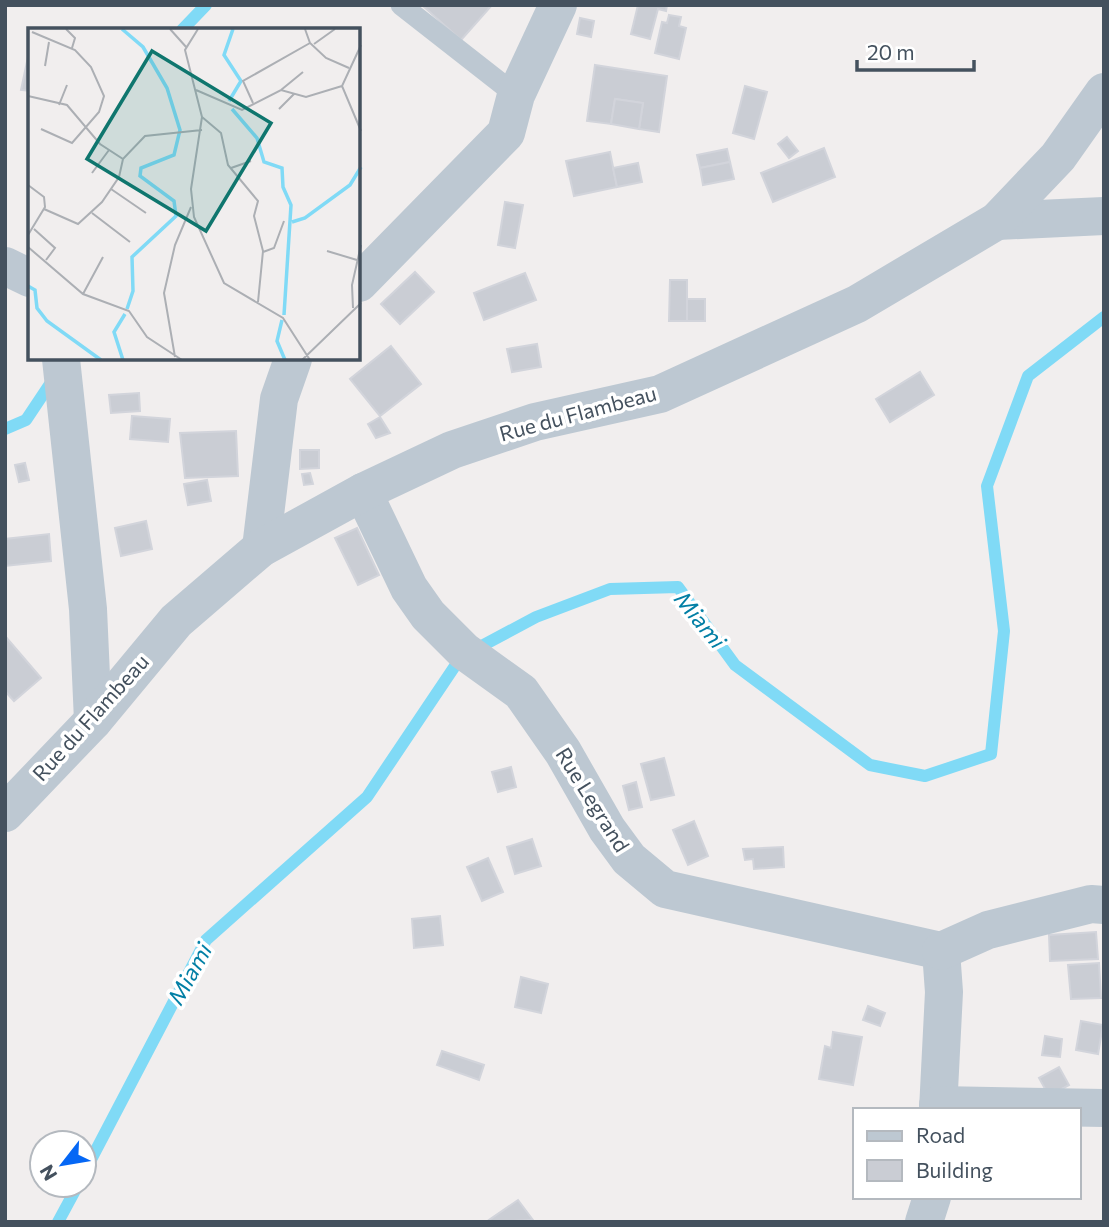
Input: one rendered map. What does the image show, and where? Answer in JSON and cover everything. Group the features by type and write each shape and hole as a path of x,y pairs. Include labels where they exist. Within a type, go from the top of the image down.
{"street":[{"path":"360,282 506,133 516,96 558,5"},
{"name":"Rue du Flambeau","path":"5,813 93,721 176,621 261,548 363,492 452,450 536,422 660,394 857,304 997,221 1058,157 1104,92"},
{"path":"997,221 1104,216"},
{"path":"5,266 28,277"},
{"path":"61,360 88,609 93,721"},
{"path":"261,548 279,399 293,360"},
{"name":"Rue Legrand","path":"363,492 409,588 428,615 464,651 521,692 563,752 607,828 629,859 665,889 941,951"},
{"path":"1104,905 1091,904 988,930 941,951 944,992 938,1107 1104,1108"},
{"path":"924,1222 931,1199"}],"lane":[{"path":"401,5 516,96"}],"building":[{"path":"422,5 492,5 461,40"},
{"path":"638,5 667,5 666,11 658,9 650,39 631,34"},
{"path":"669,15 681,17 679,26 686,28 679,59 655,53 662,22 667,23"},
{"path":"580,18 594,21 591,37 577,34"},
{"path":"28,57 28,91 21,90"},
{"path":"595,65 667,76 659,132 639,129 643,103 615,99 611,124 587,121"},
{"path":"745,86 767,92 754,139 733,133"},
{"path":"615,99 643,103 639,129 611,124"},
{"path":"787,137 798,151 789,158 778,144"},
{"path":"824,148 835,177 773,202 761,173"},
{"path":"727,149 730,162 700,168 697,155"},
{"path":"610,152 617,187 574,196 566,161"},
{"path":"730,162 734,179 703,185 700,168"},
{"path":"638,163 642,182 617,187 613,168"},
{"path":"505,202 523,205 515,248 498,245"},
{"path":"415,272 434,292 400,324 381,304"},
{"path":"525,273 536,300 484,320 474,293"},
{"path":"670,280 687,280 687,321 669,321"},
{"path":"687,299 705,299 705,321 687,321"},
{"path":"537,344 541,367 512,372 507,349"},
{"path":"391,346 421,384 380,416 350,379"},
{"path":"920,372 934,395 890,422 876,399"},
{"path":"139,393 140,411 111,413 109,395"},
{"path":"132,416 170,419 168,442 130,439"},
{"path":"380,417 390,433 376,438 368,424"},
{"path":"236,431 238,476 185,478 180,433"},
{"path":"300,450 319,450 319,468 300,469"},
{"path":"25,463 29,480 19,482 15,465"},
{"path":"310,473 313,484 304,485 302,474"},
{"path":"207,480 211,501 188,505 184,484"},
{"path":"146,521 152,549 121,556 115,528"},
{"path":"357,528 379,575 358,585 335,538"},
{"path":"49,534 51,561 5,566 5,539"},
{"path":"5,636 41,678 14,701 5,691"},
{"path":"664,758 674,795 651,800 641,764"},
{"path":"511,767 516,787 498,792 492,772"},
{"path":"636,782 642,807 629,810 623,786"},
{"path":"694,821 708,856 688,865 673,830"},
{"path":"532,839 541,866 515,874 507,847"},
{"path":"783,847 784,867 754,869 753,859 745,860 743,849"},
{"path":"488,858 503,892 482,901 467,867"},
{"path":"440,916 443,945 414,948 412,919"},
{"path":"1096,932 1098,959 1050,961 1049,935"},
{"path":"1099,963 1101,998 1071,999 1068,965"},
{"path":"521,977 548,984 541,1013 515,1007"},
{"path":"868,1006 885,1013 880,1026 863,1020"},
{"path":"1081,1021 1103,1025 1098,1054 1076,1050"},
{"path":"833,1032 862,1037 853,1085 819,1079 825,1046 831,1048"},
{"path":"1045,1036 1062,1039 1060,1057 1042,1055"},
{"path":"442,1051 484,1065 479,1080 437,1065"},
{"path":"1059,1067 1069,1085 1049,1096 1039,1078"},
{"path":"518,1200 533,1220 489,1220"}],"waterway":[{"path":"184,28 206,5"},
{"name":"Miami","path":"98,1146 206,940 367,797 461,657 536,617 610,589 678,587 735,665 870,765 925,776 991,754 1004,631 987,486 1028,376 1104,317"},
{"path":"5,429 26,420 54,378"},
{"name":"Miami","path":"58,1222 70,1199"}]}
